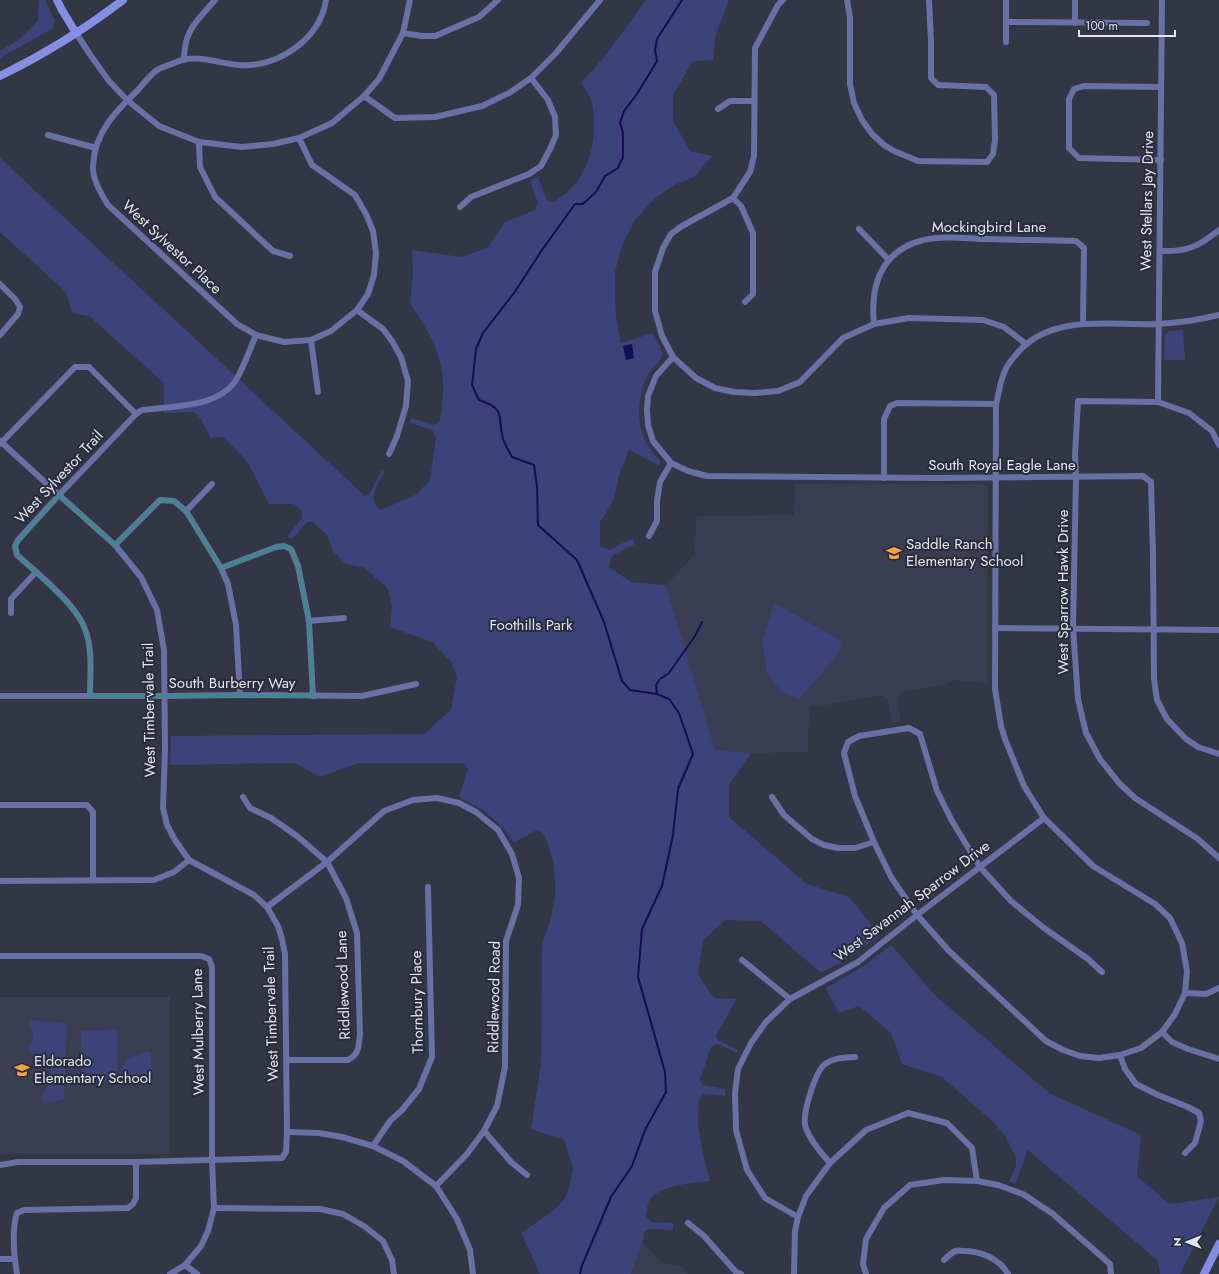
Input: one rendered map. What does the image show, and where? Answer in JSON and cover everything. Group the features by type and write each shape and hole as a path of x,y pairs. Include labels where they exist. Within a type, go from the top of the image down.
{"main road":[{"path":"57,0 76,33"},
{"path":"0,76 21,66 98,20 123,0"},
{"path":"1204,1274 1219,1244"}],"street":[{"path":"184,60 184,46 189,31 216,0"},
{"name":"West Sylvestor Place","path":"299,138 312,165 355,195 366,214 373,231 376,253 374,275 368,294 357,310 331,331 310,340 284,342 256,335 237,324 108,205 99,190 92,167 96,148 102,132 110,120 127,100 157,70 184,60 199,59 240,65 261,64 287,54 309,35 324,12 326,0"},
{"path":"76,33 105,75 127,100 159,126 199,142 242,147 274,144 299,138 332,123 364,96 379,79 403,33 410,0"},
{"path":"403,33 422,36 436,36 479,17 498,0"},
{"path":"364,96 396,118 435,117 482,106 508,93 531,78 556,53 600,0"},
{"path":"783,0 778,5 755,48 754,156 750,172 733,198 682,226 671,234 663,248 655,272 655,311 662,336 673,357 696,378 715,388 734,392 755,393 778,391 800,382 843,338 874,324 909,318 983,320 1004,327 1026,344"},
{"path":"847,0 850,17 850,84 854,103 862,120 872,134 884,145 894,151 918,161 987,162 992,154 994,140 994,95 986,87 938,85 931,78 929,0"},
{"path":"1006,0 1006,42"},
{"path":"1075,0 1075,23"},
{"name":"West Stellars Jay Drive","path":"1158,402 1162,0"},
{"path":"1006,22 1147,23"},
{"path":"460,207 471,197 529,174 540,166 550,149 556,135 555,117 548,100 531,78"},
{"path":"1161,87 1084,86 1074,89 1068,99 1068,148 1080,158 1161,160"},
{"path":"718,109 730,101 754,101"},
{"path":"48,135 96,148"},
{"path":"199,142 200,167 215,197 274,252 290,256"},
{"path":"733,198 741,206 753,233 753,294 745,302"},
{"path":"859,229 888,259"},
{"path":"1160,252 1187,250 1206,241 1219,230"},
{"name":"Mockingbird Lane","path":"874,324 872,312 874,290 878,276 888,259 906,246 937,238 1076,241 1084,248 1083,324"},
{"path":"0,284 15,299 20,307 18,314 0,335"},
{"path":"357,310 383,329 392,341 401,357 408,381 406,406 397,436 389,454"},
{"path":"1102,972 1088,959 1044,928 1011,901 980,867 952,821 937,791 920,734 909,728 859,736 848,742 844,753 855,796 874,842 891,877 917,915 949,951 1046,1041 1063,1050 1080,1056 1099,1058 1120,1055 1141,1048 1162,1032 1175,1014 1185,993 1187,971 1182,943 1170,918 1155,904 1093,866 1044,818 1024,786 1001,726 995,690 996,404 1005,370 1015,355 1026,344 1047,331 1083,324 1159,324 1202,320 1219,315"},
{"path":"0,442 76,367 89,367 96,372 136,414 142,410 199,404 229,389 236,380 256,335"},
{"path":"310,340 318,392"},
{"name":"South Royal Eagle Lane","path":"673,357 656,376 648,396 648,425 654,442 671,462 688,471 707,476 884,478 1143,476 1151,482 1154,555 1154,679 1157,700 1167,719 1186,739 1198,747 1219,754"},
{"name":"West Sparrow Hawk Drive","path":"1158,402 1078,401 1075,456 1076,477 1073,628 1075,674 1078,699 1086,733 1100,759 1119,783 1135,798 1198,839 1219,858"},
{"path":"1158,402 1189,413 1212,431 1219,445"},
{"path":"884,478 884,419 890,406 897,403 996,404"},
{"name":"West Sylvestor Trail","path":"90,696 90,649 85,629 75,611 17,555 15,546 18,540 59,495 136,414"},
{"name":"West Timbervale Trail","path":"0,442 115,545 141,577 157,610 164,650 165,749 163,808 167,825 175,840 190,860 254,895 267,907 278,926 285,954 287,1060 286,1152 282,1158 136,1162 18,1162 0,1165"},
{"path":"649,536 657,521 657,501 660,482 671,462"},
{"path":"186,511 212,484"},
{"path":"115,545 160,500 174,502 186,511 221,568 228,584 236,625 240,694"},
{"path":"221,568 276,547 284,546 291,550 298,566 309,621 313,696"},
{"path":"10,613 11,599 36,572"},
{"path":"309,621 344,618"},
{"path":"995,628 1219,630"},
{"name":"South Burberry Way","path":"0,696 165,696 240,694 362,696 416,684"},
{"name":"Riddlewood Lane","path":"243,797 250,808 271,818 297,836 327,862 346,898 357,933 360,1035 358,1051 348,1060 287,1060"},
{"path":"772,797 784,815 812,838 824,844 838,848 855,848 874,842"},
{"name":"Riddlewood Road","path":"267,907 327,862 384,811 413,800 437,798 459,803 476,812 498,830 512,854 518,878 518,905 506,941 505,1066 497,1106 484,1131 467,1154 436,1186"},
{"path":"0,805 87,805 93,812 93,880"},
{"name":"West Savannah Sparrow Drive","path":"798,1217 765,1198 747,1170 736,1130 735,1093 738,1069 751,1043 766,1022 790,999 858,962 1044,818"},
{"path":"0,881 154,880 174,872 190,860"},
{"name":"Thornbury Place","path":"373,1146 390,1121 402,1110 419,1089 432,1057 428,887"},
{"name":"West Mulberry Lane","path":"0,956 201,956 209,959 212,966 212,1159 214,1208 208,1231 201,1246 185,1265 170,1274"},
{"path":"742,960 790,999"},
{"path":"1185,993 1206,994 1219,988"},
{"path":"1162,1032 1172,1042 1219,1059"},
{"path":"1120,1055 1125,1069 1136,1084 1188,1107 1199,1114 1201,1122 1195,1143 1185,1154"},
{"path":"830,1163 815,1145 805,1124 807,1102 815,1081 824,1064 840,1057 855,1057"},
{"path":"794,1274 795,1231 798,1217 806,1196 830,1163 866,1130 908,1113 947,1123 972,1148 977,1181"},
{"path":"484,1131 511,1162 528,1175"},
{"path":"287,1132 319,1133 342,1137 373,1146 403,1161 436,1186 457,1219 470,1250 473,1274"},
{"path":"17,1274 14,1259 15,1221 17,1213 24,1210 128,1208 133,1204 136,1198 136,1162"},
{"path":"866,1274 863,1264 866,1239 884,1208 910,1185 944,1180 977,1181 998,1185 1023,1194 1053,1214 1110,1264 1111,1274"},
{"path":"214,1208 320,1209 343,1214 364,1226 383,1241 392,1260 394,1274"},
{"path":"688,1223 704,1236 736,1272 741,1274"},
{"path":"944,1260 956,1251 971,1251 996,1261 1008,1274"},
{"path":"0,1259 14,1259"},
{"path":"185,1265 197,1274"}],"highlighted area":[{"path":"59,495 115,545 160,500 174,501 186,511 221,568 276,547 284,546 291,549 298,566 309,621 313,696 90,696 90,649 85,629 75,611 17,555 15,546"}],"shaded area":[{"path":"632,344 634,358 626,360 623,346"},
{"path":"795,484 983,484 988,488 987,683 955,680 946,684 900,693 896,699 901,721 892,723 888,699 882,695 809,708 808,752 751,753 715,751 666,585 695,554 696,516 794,515"},
{"path":"0,997 170,997 170,1154 9,1154 0,1156"},
{"path":"642,1242 662,1263 683,1267 688,1274 631,1274"}],"green space":[{"path":"39,0 45,0 55,21 52,29 0,58 0,51 18,40 38,21"},
{"name":"Foothills Park","path":"646,0 729,0 716,34 713,60 693,61 673,95 673,121 690,151 712,156 694,177 674,185 653,200 635,220 622,245 615,272 616,317 621,343 653,333 663,354 647,377 641,395 639,413 645,441 660,461 660,466 629,450 619,476 613,502 600,522 600,546 609,550 633,538 635,544 612,556 609,567 631,582 666,585 715,750 751,753 729,785 729,817 807,884 849,897 880,935 852,956 821,973 761,921 725,920 703,941 698,974 714,998 737,999 716,1035 718,1040 738,1050 737,1053 717,1044 711,1047 700,1080 703,1085 725,1089 725,1096 703,1094 699,1098 698,1124 703,1154 710,1181 675,1186 658,1192 652,1197 648,1203 646,1216 651,1222 673,1223 673,1230 649,1229 644,1232 644,1237 631,1274 540,1274 521,1233 554,1210 566,1197 573,1168 564,1140 531,1129 541,1063 542,944 551,918 555,896 553,861 543,833 537,830 514,842 501,826 483,810 459,797 468,769 464,763 358,763 320,777 295,763 170,765 171,736 424,734 451,710 457,677 452,663 432,642 390,627 392,607 388,589 365,568 346,564 333,551 327,535 313,522 307,522 292,539 287,536 302,518 302,512 294,504 269,504 247,461 223,437 211,438 201,419 194,412 164,413 164,383 89,316 72,313 66,292 0,232 0,158 365,496 369,494 382,470 384,472 376,487 374,497 374,501 381,510 415,495 430,480 436,437 432,430 410,423 411,418 434,425 440,420 443,386 439,359 435,346 410,304 413,275 412,250 461,257 487,248 505,222 535,210 538,203 530,181 538,177 547,200 554,202 573,187 586,165 593,143 594,132 591,99 581,83 605,56"},
{"path":"1183,330 1185,360 1164,360 1165,335 1169,331"},
{"path":"774,603 842,641 843,646 826,669 799,699 781,692 767,671 762,642"},
{"path":"891,945 936,996 1049,1093 1141,1135 1137,1176 1169,1204 1219,1197 1180,1274 1160,1274 1158,1261 1028,1150 1015,1184 1009,1181 1016,1166 1016,1157 1005,1136 992,1121 942,1077 902,1064 891,1033 859,1006 838,1013 826,988 865,965"},
{"path":"29,1020 67,1023 64,1099 43,1104 42,1101 44,1093 51,1076 50,1069 48,1060 28,1052 34,1034 29,1024"},
{"path":"117,1029 117,1083 82,1083 81,1031"},
{"path":"145,1052 151,1052 152,1080 147,1084 122,1084 120,1072 122,1067 129,1059"}],"waterway":[{"path":"580,1274 581,1268 611,1197 632,1166 645,1130 666,1092 665,1072 638,977 642,929 662,886 673,835 678,789 693,754 679,713 669,699 657,694 630,690 622,681 604,622 577,560 538,525 537,487 534,465 512,457 503,439 497,410 488,403 479,400 472,385 476,349 483,333 514,293 542,250 575,204 583,204 596,192 605,176 618,168 623,157 623,133 620,123 624,111 637,94 657,61 655,50 657,39 682,0"},
{"path":"657,694 656,685 660,679 669,673 695,636 702,622"}],"place":[{"name":"Saddle Ranch Elementary School","path":"894,553"},
{"name":"Eldorado Elementary School","path":"22,1070"}]}
